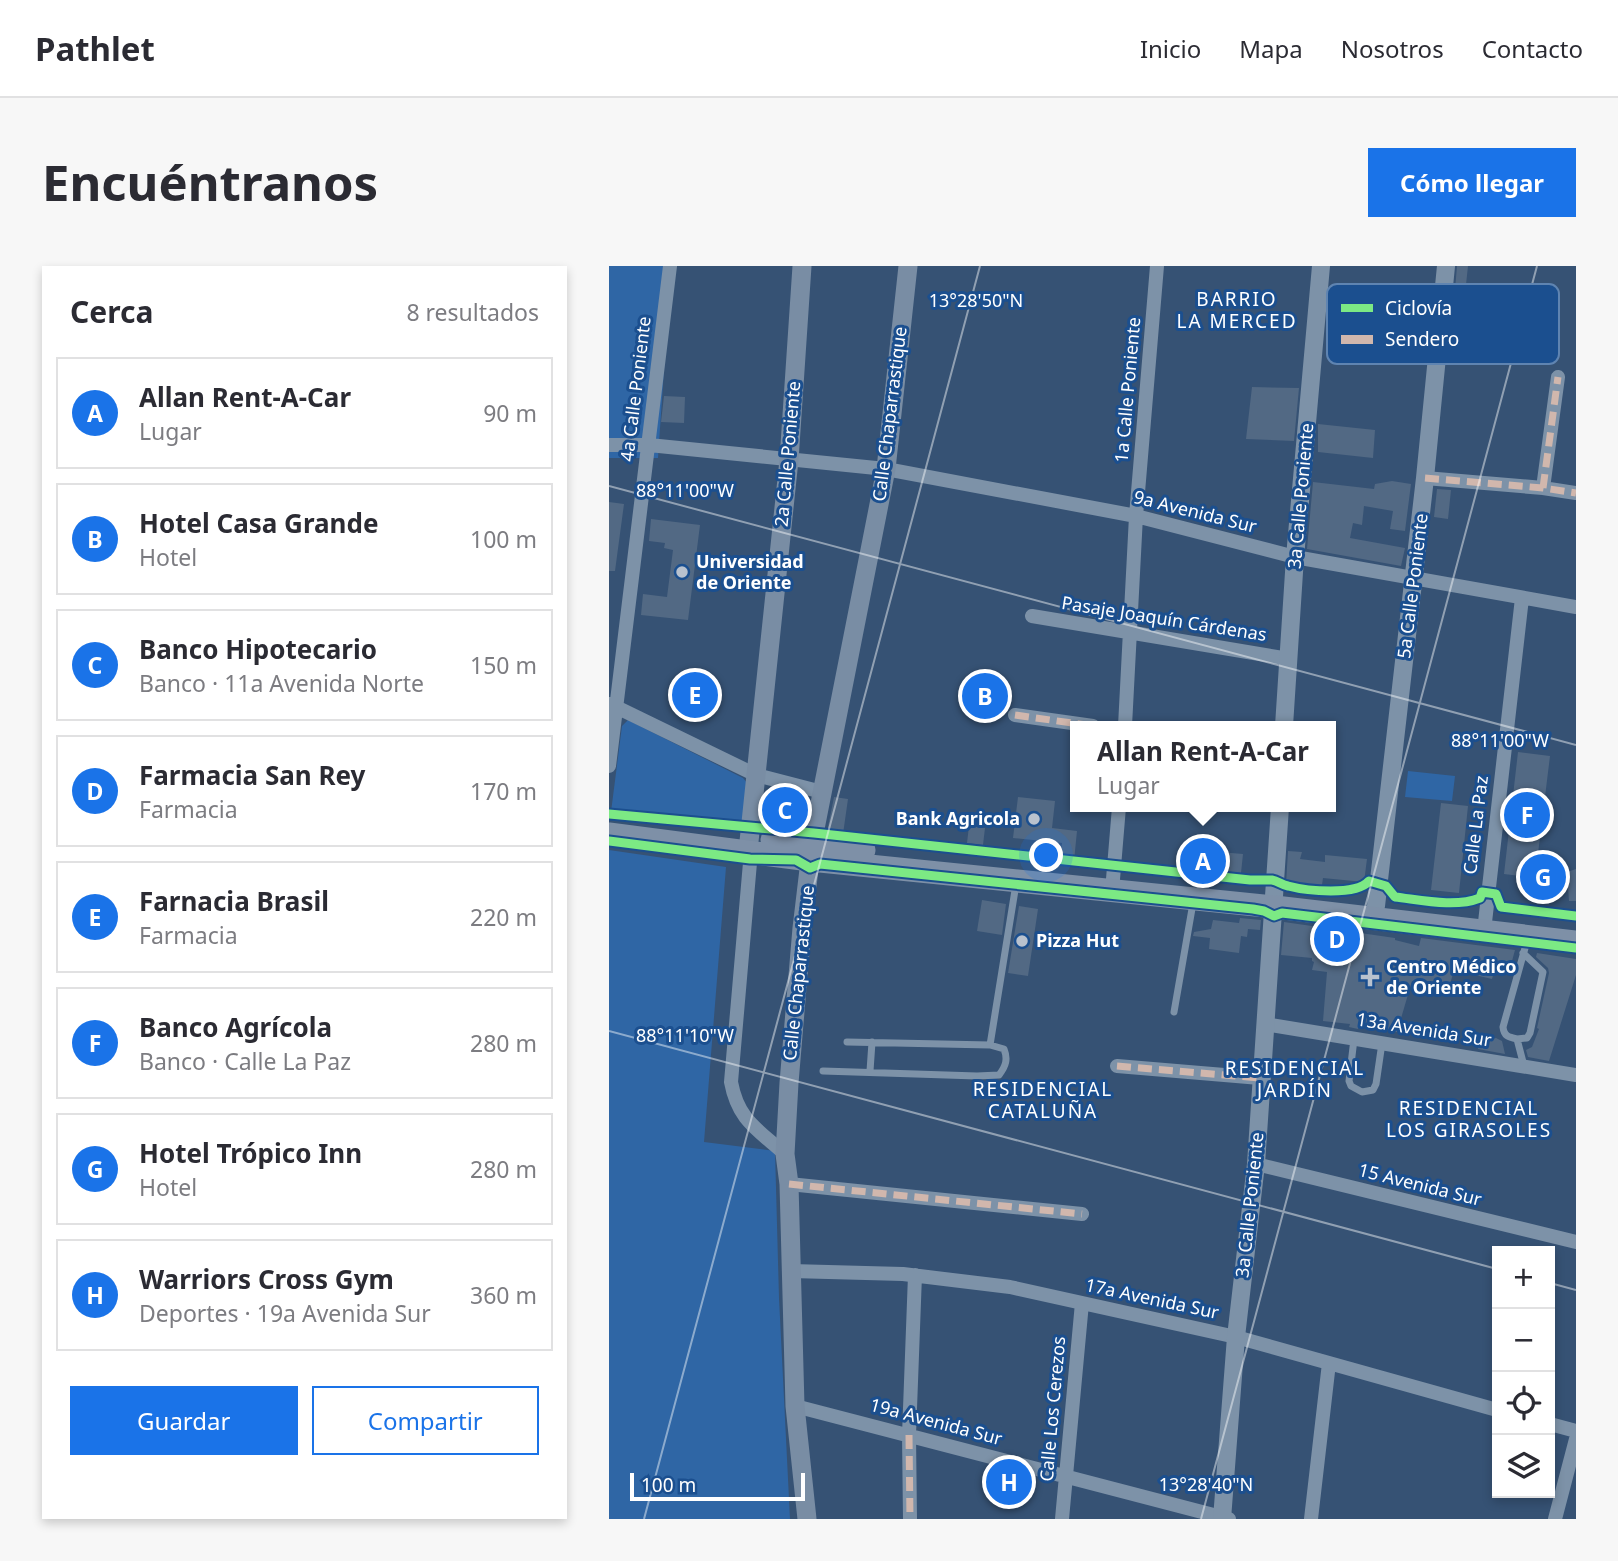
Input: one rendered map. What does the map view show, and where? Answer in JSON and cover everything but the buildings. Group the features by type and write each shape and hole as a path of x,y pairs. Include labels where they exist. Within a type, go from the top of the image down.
{"highway":[{"path":"609,824 750,847"},
{"path":"609,834 811,852 1484,924 1576,928"},
{"path":"811,852 1019,880 1113,884 1196,899 1375,906 1484,924 1525,945 1576,942"}],"main road":[{"name":"2a Calle Poniente","path":"750,847 789,460 802,266"},
{"name":"Calle Chaparrastique","path":"807,1519 795,1406 789,1184 785,1154 802,928 811,852 886,469 908,266"}],"street":[{"name":"4a Calle Poniente","path":"609,766 613,705 649,445 670,266"},
{"name":"1a Calle Poniente","path":"1125,721 1136,516 1157,266"},
{"name":"3a Calle Poniente","path":"1284,721 1295,556 1321,266"},
{"name":"5a Calle Poniente","path":"1444,284 1446,266"},
{"name":"5a Calle Poniente","path":"1375,906 1436,364"},
{"path":"1543,488 1558,377"},
{"name":"9a Avenida Sur","path":"609,445 649,445 886,469 1136,516 1295,556 1576,607"},
{"path":"1425,478 1576,493"},
{"name":"Calle La Paz","path":"1484,924 1522,598"},
{"name":"Pasaje Joaquín Cárdenas","path":"1032,616 1289,659"},
{"path":"613,705 756,775 822,792"},
{"path":"1015,715 1070,723"},
{"path":"1113,884 1119,812"},
{"name":"3a Calle Poniente","path":"1224,1518 1236,1337 1256,1164 1280,812"},
{"name":"2a Calle Poniente","path":"750,847 730,1082 735,1103 744,1118 785,1154"},
{"name":"13a Avenida Sur","path":"1265,1024 1576,1075"},
{"path":"1117,1066 1260,1078"},
{"name":"15 Avenida Sur","path":"1256,1164 1576,1242"},
{"path":"789,1184 1082,1214"},
{"name":"17a Avenida Sur","path":"792,1271 915,1275 1010,1287 1236,1337 1492,1409"},
{"path":"910,1519 909,1435 915,1275"},
{"name":"Calle Los Cerezos","path":"1062,1519 1082,1303"},
{"path":"1311,1519 1329,1363"},
{"name":"19a Avenida Sur","path":"795,1406 1224,1518"},
{"path":"1555,1426 1576,1432"},
{"path":"1555,1519 1576,1439"}],"lane":[{"path":"991,1045 1019,880"},
{"path":"1174,1012 1193,903 1196,899"},
{"path":"1525,945 1543,972 1530,1033 1527,1038 1517,1039 1508,1037 1503,1027 1525,945"},
{"path":"1354,1038 1349,1081 1351,1086 1362,1092 1373,1090 1381,1043"},
{"path":"1517,1039 1525,1066"},
{"path":"823,1071 999,1075 1004,1069 1007,1057 1004,1049 991,1045 847,1042"},
{"path":"870,1071 872,1042"}],"shaded area":[{"path":"609,266 671,266 658,458 609,458"},
{"path":"628,720 743,778 748,784 743,823 734,831 614,818 611,812 622,726"},
{"path":"1408,771 1455,776 1452,801 1405,797"},
{"path":"609,850 726,867 704,1142 775,1151 790,1519 609,1519"}],"marked path":[{"path":"1543,488 1558,377"},
{"path":"1425,478 1576,493"},
{"path":"1015,715 1070,723"},
{"path":"1117,1066 1260,1078"},
{"path":"789,1184 1082,1214"},
{"path":"909,1435 910,1519"}],"cycle path":[{"path":"609,814 1250,880 1272,880 1288,886 1319,891 1354,889 1369,881 1386,886 1395,897 1438,902 1470,901 1480,898 1482,892 1496,894 1501,907 1576,916"},
{"path":"609,841 750,859 796,860 810,868 820,864 1253,909 1274,916 1282,913 1576,948"}],"place":[{"name":"Universidad de Oriente","path":"682,572"},
{"name":"Farnacia Brasil","path":"695,695"},
{"name":"Hotel Casa Grande","path":"985,696"},
{"name":"Banco Hipotecario","path":"785,810"},
{"name":"Banco Agrícola","path":"1527,815"},
{"name":"Bank Agricola","path":"1034,819"},
{"name":"Allan Rent-A-Car","path":"1203,861"},
{"name":"Hotel Trópico Inn","path":"1543,877"},
{"name":"Farmacia San Rey","path":"1337,939"},
{"name":"Pizza Hut","path":"1022,941"},
{"name":"Centro Médico de Oriente","path":"1370,977"},
{"name":"Warriors Cross Gym","path":"1009,1482"}],"district":[{"name":"BARRIO LA MERCED","path":"1237,310"},
{"name":"RESIDENCIAL JARDÍN","path":"1295,1079"},
{"name":"RESIDENCIAL CATALUÑA","path":"1043,1100"},
{"name":"RESIDENCIAL LOS GIRASOLES","path":"1469,1119"}]}
